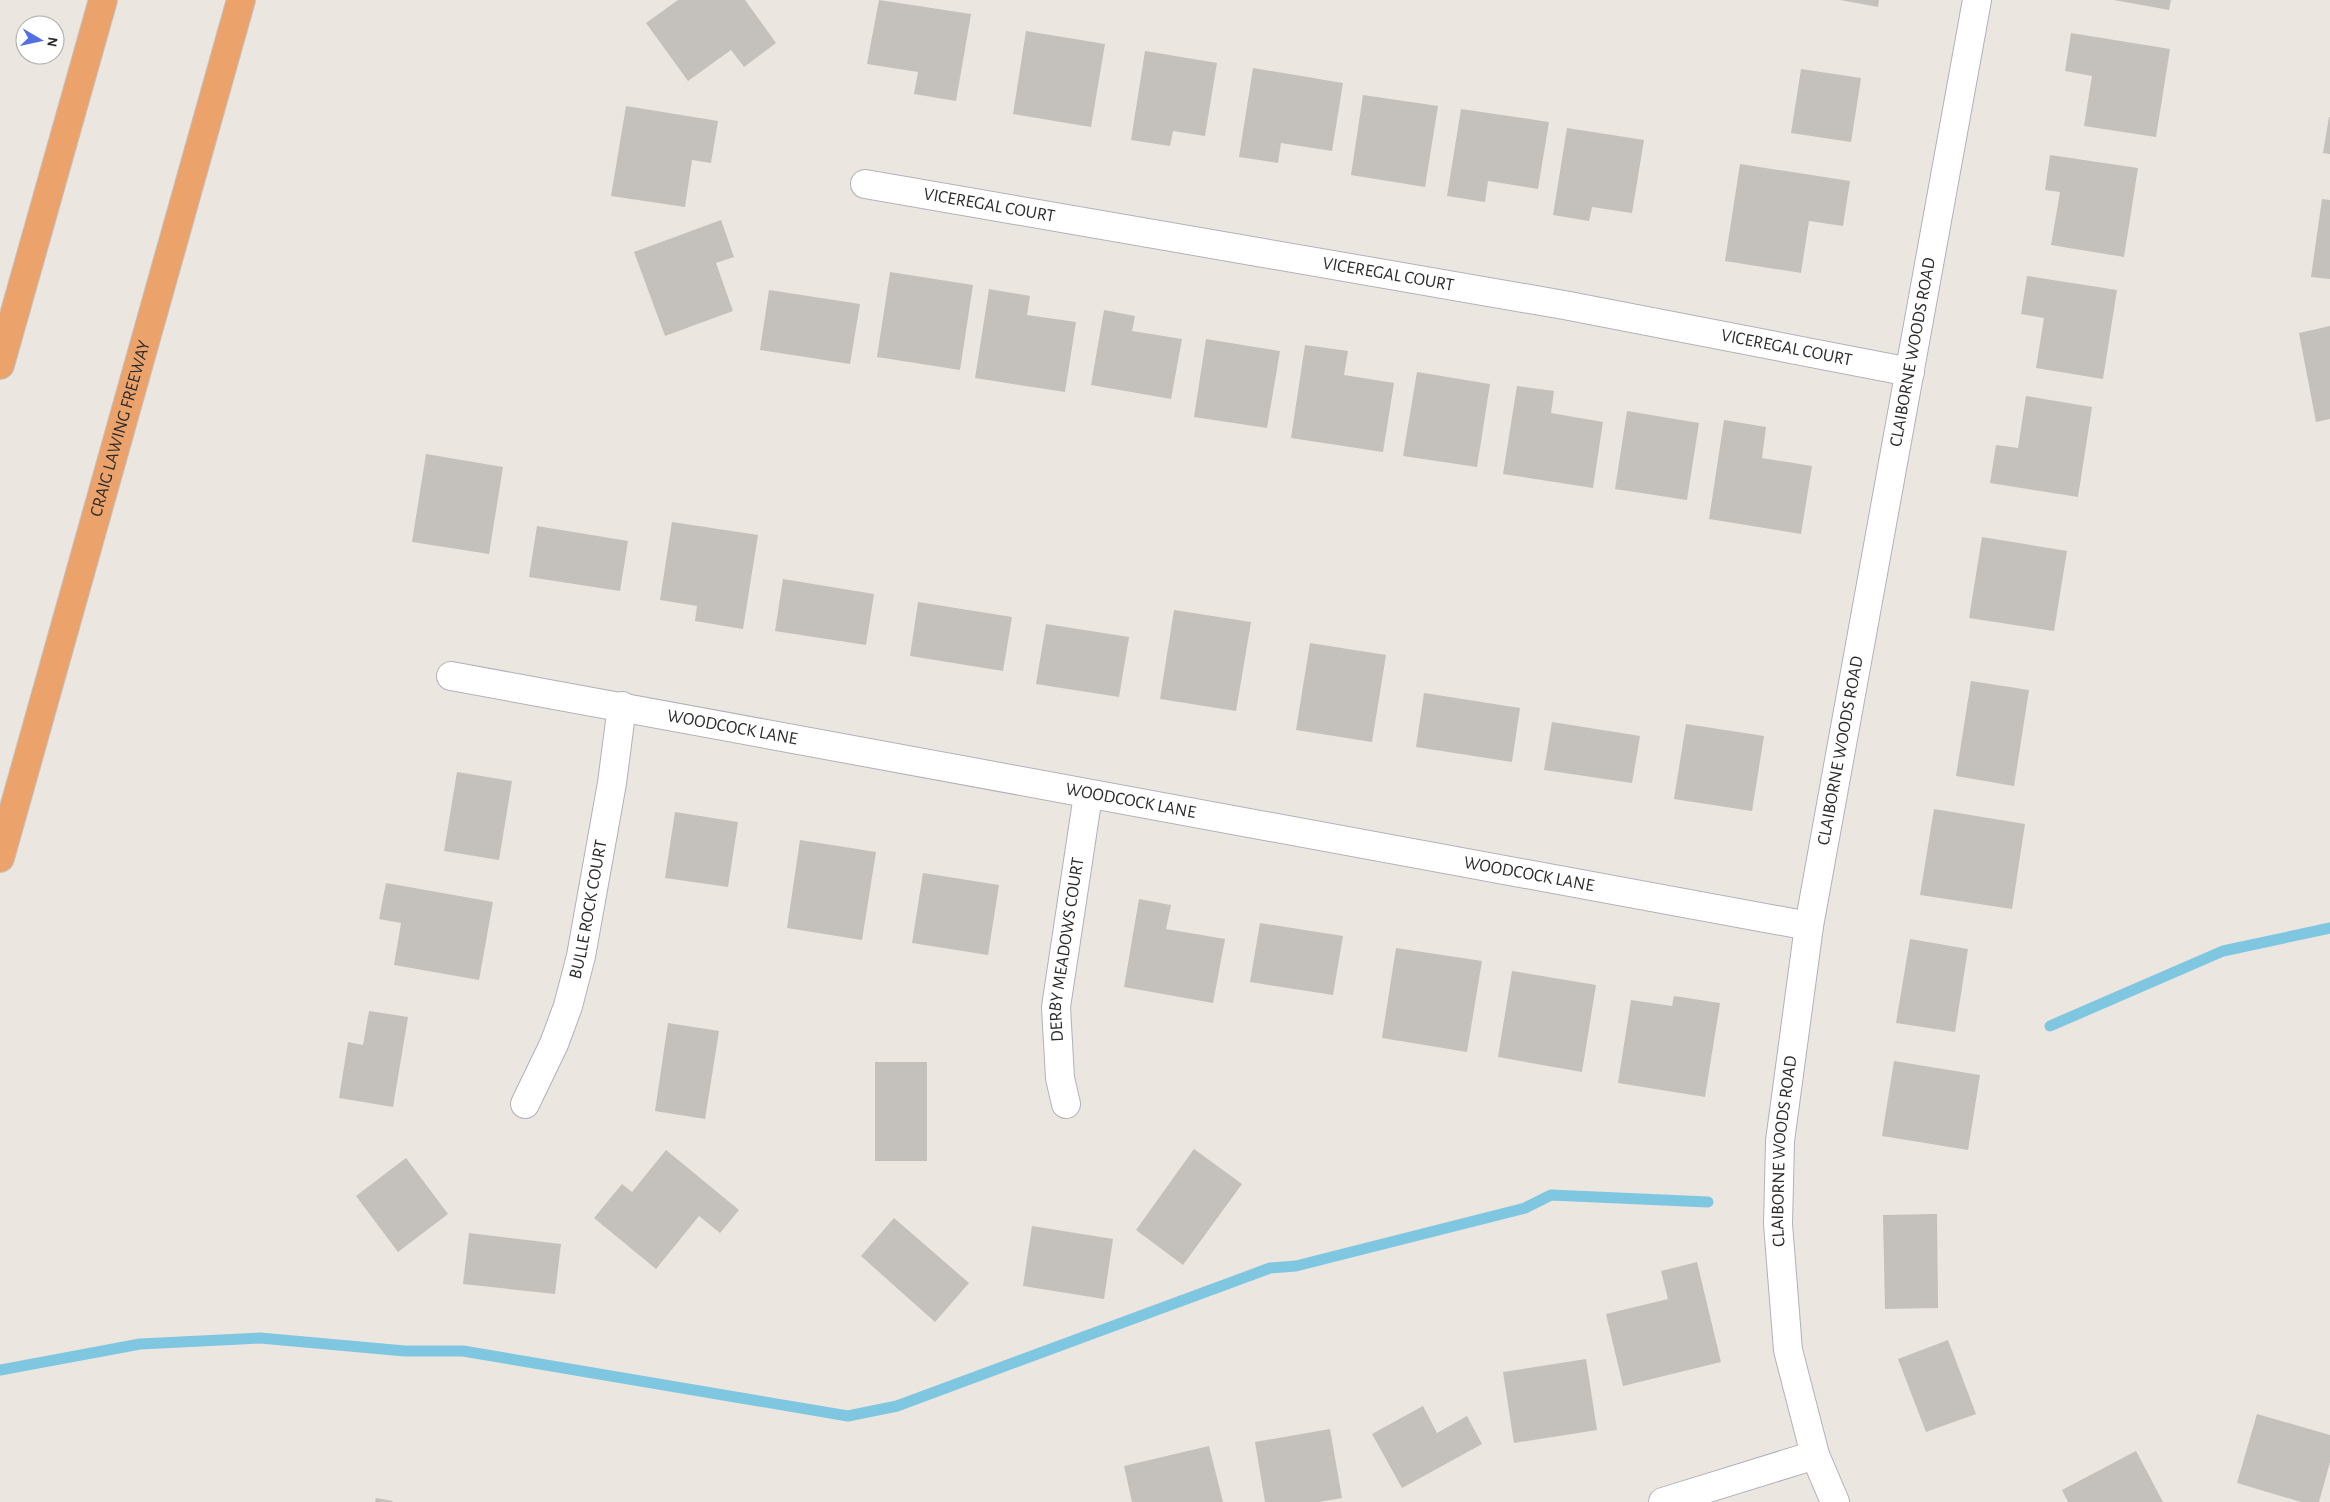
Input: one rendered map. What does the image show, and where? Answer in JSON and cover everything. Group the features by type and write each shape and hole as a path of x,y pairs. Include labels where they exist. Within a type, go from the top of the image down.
{"highway":[{"path":"0,364 103,0"},
{"name":"CRAIG LAWING FREEWAY","path":"0,858 242,0"}],"street":[{"name":"CLAIBORNE WOODS ROAD","path":"1836,1502 1815,1456 1788,1350 1778,1224 1780,1141 1810,926 1977,0"},
{"name":"VICEREGAL COURT","path":"865,184 1564,305 1910,372"},
{"name":"WOODCOCK LANE","path":"452,676 622,706 1088,795 1810,926"},
{"name":"BULLE ROCK COURT","path":"525,1104 554,1044 568,1006 581,956 612,783 622,706"},
{"name":"DERBY MEADOWS COURT","path":"1066,1104 1060,1078 1056,1007 1088,795"},
{"path":"1663,1502 1815,1456"}],"building":[{"path":"678,0 745,0 776,43 744,67 731,50 688,81 646,23"},
{"path":"879,0 971,14 956,101 914,94 918,72 867,64"},
{"path":"1840,0 1879,0 1878,7"},
{"path":"2114,0 2171,0 2169,10"},
{"path":"1026,31 1105,44 1091,127 1013,114"},
{"path":"2071,33 2170,49 2156,137 2084,126 2092,76 2065,71"},
{"path":"1145,51 1217,63 1205,136 1173,131 1170,146 1131,140"},
{"path":"1253,68 1343,83 1332,151 1281,143 1278,163 1239,157"},
{"path":"1801,69 1861,78 1851,142 1791,133"},
{"path":"1363,95 1438,106 1425,187 1351,175"},
{"path":"626,106 718,121 711,163 692,160 685,207 611,196"},
{"path":"1461,109 1549,122 1538,189 1488,181 1485,202 1447,196"},
{"path":"2330,117 2330,154 2323,153"},
{"path":"1567,128 1644,140 1632,213 1592,207 1589,221 1553,215"},
{"path":"2050,155 2138,168 2124,257 2051,245 2060,192 2045,190"},
{"path":"1740,164 1850,181 1843,226 1809,221 1801,273 1725,261"},
{"path":"2322,199 2330,200 2330,279 2311,277"},
{"path":"721,220 734,257 716,263 733,311 665,336 634,252"},
{"path":"890,272 973,285 960,370 877,357"},
{"path":"2027,276 2117,290 2103,379 2036,368 2044,318 2021,314"},
{"path":"989,289 1030,296 1027,315 1076,322 1065,392 975,378"},
{"path":"769,290 860,304 850,364 760,350"},
{"path":"1104,310 1135,316 1132,331 1182,339 1171,399 1091,385"},
{"path":"2330,326 2330,419 2316,422 2299,333"},
{"path":"1206,339 1280,351 1267,428 1194,417"},
{"path":"1305,345 1348,351 1344,375 1394,383 1383,452 1291,438"},
{"path":"1417,372 1490,384 1477,467 1403,456"},
{"path":"1517,386 1554,391 1551,413 1603,422 1593,488 1503,474"},
{"path":"2026,396 2092,407 2078,497 1990,483 1996,445 2018,448"},
{"path":"1627,411 1699,423 1687,500 1615,489"},
{"path":"1724,420 1766,427 1762,458 1812,466 1801,534 1709,519"},
{"path":"426,454 503,467 489,554 412,542"},
{"path":"672,522 758,535 743,629 695,621 697,606 660,600"},
{"path":"537,526 628,541 620,591 529,577"},
{"path":"1982,537 2067,551 2054,631 1969,618"},
{"path":"783,579 874,594 866,645 775,631"},
{"path":"918,602 1012,617 1003,671 910,656"},
{"path":"1174,610 1251,622 1236,711 1160,699"},
{"path":"1046,624 1129,637 1119,697 1036,684"},
{"path":"1310,643 1386,655 1372,742 1296,730"},
{"path":"1971,681 2029,690 2014,786 1956,776"},
{"path":"1424,693 1520,708 1512,762 1416,747"},
{"path":"1552,722 1640,736 1632,783 1544,770"},
{"path":"1686,724 1764,736 1752,811 1674,799"},
{"path":"457,772 512,781 499,860 444,851"},
{"path":"1934,809 2025,824 2012,909 1920,895"},
{"path":"675,812 738,822 728,887 665,878"},
{"path":"800,840 876,852 862,940 787,928"},
{"path":"923,873 999,885 988,955 912,943"},
{"path":"386,883 493,902 479,980 394,965 401,923 379,919"},
{"path":"1139,899 1171,905 1166,929 1225,939 1213,1003 1124,987"},
{"path":"1260,923 1343,936 1333,995 1250,982"},
{"path":"1910,939 1968,949 1955,1032 1896,1023"},
{"path":"1396,948 1482,961 1467,1052 1382,1038"},
{"path":"1512,971 1596,985 1582,1072 1498,1057"},
{"path":"1674,996 1720,1003 1705,1097 1618,1083 1631,1000 1672,1006"},
{"path":"369,1011 408,1017 393,1107 339,1098 348,1042 363,1045"},
{"path":"668,1023 719,1031 705,1119 655,1111"},
{"path":"1894,1061 1980,1075 1968,1150 1882,1136"},
{"path":"875,1062 927,1062 927,1161 875,1161"},
{"path":"1194,1149 1242,1184 1183,1265 1136,1230"},
{"path":"666,1150 739,1210 720,1233 699,1216 656,1269 594,1218 622,1184 632,1192"},
{"path":"406,1158 448,1214 398,1252 356,1196"},
{"path":"1937,1214 1938,1308 1885,1309 1883,1215"},
{"path":"894,1218 969,1283 935,1322 861,1256"},
{"path":"1032,1226 1113,1239 1104,1299 1023,1286"},
{"path":"469,1233 561,1244 555,1294 463,1284"},
{"path":"1697,1262 1721,1362 1623,1386 1606,1314 1668,1299 1661,1271"},
{"path":"1948,1340 1976,1414 1926,1432 1898,1359"},
{"path":"1586,1359 1597,1430 1514,1443 1503,1372"},
{"path":"1423,1406 1437,1433 1467,1416 1482,1444 1402,1488 1372,1434"},
{"path":"2257,1414 2330,1435 2330,1462 2319,1502 2301,1502 2237,1483"},
{"path":"1330,1429 1342,1498 1319,1502 1265,1502 1255,1442"},
{"path":"1209,1446 1223,1502 1132,1502 1124,1466"},
{"path":"2136,1451 2163,1502 2068,1502 2062,1490"},
{"path":"376,1498 393,1501 375,1502"}],"waterway":[{"path":"2050,1026 2223,951 2330,928"},
{"path":"0,1370 140,1344 260,1338 405,1351 463,1351 848,1416 897,1406 1270,1268 1296,1266 1525,1208 1551,1195 1708,1202"}]}
